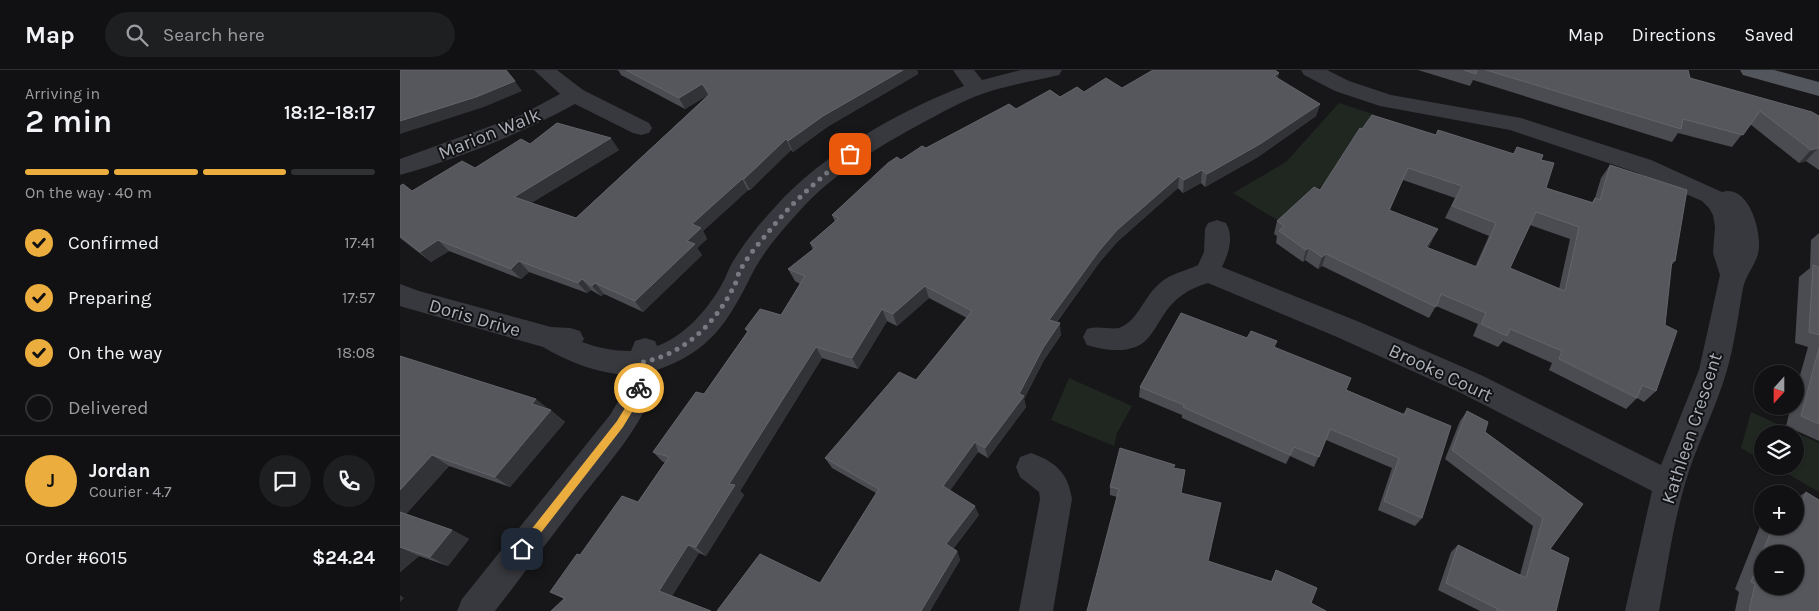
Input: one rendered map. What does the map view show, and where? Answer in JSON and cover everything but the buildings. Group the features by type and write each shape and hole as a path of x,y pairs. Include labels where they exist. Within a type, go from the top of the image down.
{"main road":[{"path":"1750,70 1819,89"}],"street":[{"path":"544,70 575,95 641,128"},
{"path":"963,70 977,88"},
{"name":"Doris Drive","path":"400,294 412,300 551,338 568,349 609,362 644,355 660,359 694,339 721,307 736,283 739,273 770,229 814,182 850,154 885,133 977,88 1052,70"},
{"name":"Kathleen Crescent","path":"1311,70 1342,86 1388,101 1513,123 1643,166 1710,195 1725,215 1727,227 1726,253 1733,275 1713,370 1669,484 1642,611"},
{"name":"Marion Walk","path":"400,167 529,120 575,95"},
{"path":"1097,337 1120,340 1130,336 1138,330 1164,295 1186,279 1207,272 1217,252 1217,228"},
{"name":"Brooke Court","path":"1207,272 1347,329 1471,384 1669,484"},
{"path":"474,611 620,424 635,400 642,380 644,355"},
{"path":"1031,467 1054,485 1056,499 1036,611"}],"shaded area":[{"path":"1339,103 1373,114 1330,178 1282,223 1233,193 1286,162"},
{"path":"1069,378 1132,406 1117,433 1114,446 1051,420"},
{"path":"1751,412 1780,425 1754,425 1754,455 1741,448"},
{"path":"1804,436 1819,443 1819,492 1790,475 1804,475"}],"way so far":[{"path":"639,388 642,380 643,362 660,359 694,339 721,307 736,283 739,273 770,229 814,182 850,154"}],"route":[{"path":"522,549 620,424 635,400 639,388"}]}
